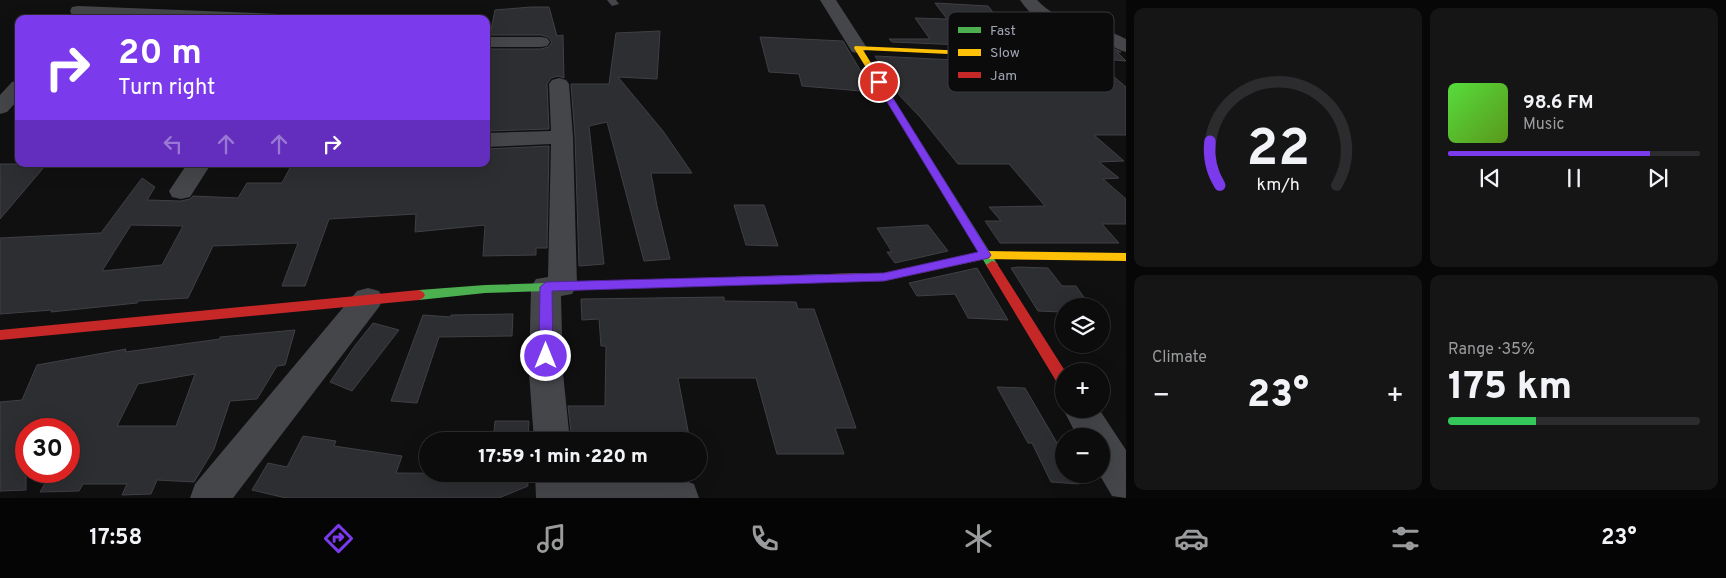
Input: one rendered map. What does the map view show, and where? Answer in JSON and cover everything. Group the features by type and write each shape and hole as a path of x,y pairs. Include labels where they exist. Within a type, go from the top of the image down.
{"street":[{"path":"828,0 1055,368"},
{"path":"1028,0 1039,12"},
{"path":"80,10 191,15"},
{"path":"1114,40 1126,47"},
{"path":"490,42 541,42"},
{"path":"858,48 948,52"},
{"path":"551,432 546,373 554,286 562,137 559,84"},
{"path":"0,108 15,91"},
{"path":"490,140 562,137"},
{"path":"181,191 197,167"},
{"path":"0,335 485,289 884,277 985,255 1126,257"},
{"path":"209,498 368,300"},
{"path":"1110,457 1126,483"},
{"path":"555,482 556,498 680,498"}],"building":[{"path":"935,3 988,6 993,12 948,12 948,44 892,42 889,39 930,39 915,18 947,19"},
{"path":"549,7 557,36 563,35 564,78 558,76 551,78 547,84 549,129 490,131 490,49 541,49 548,47 552,42 548,37 541,35 490,35 495,10"},
{"path":"660,31 657,79 618,77 663,131 692,173 651,173 670,259 644,261 607,122 589,126 604,264 579,266 575,137 571,84 609,84 616,33"},
{"path":"760,37 843,41 873,92 802,86 799,74 769,72"},
{"path":"1114,49 1121,52 1117,52 1126,61 1114,60"},
{"path":"875,56 948,60 948,92 1114,92 1114,77 1126,87 1126,135 1094,135 1124,161 1099,162 1119,178 1103,179 1126,199 1126,224 1102,224 1119,243 1000,243 985,221 1001,221 989,207 1045,206 1009,164 958,164 921,118 900,96"},
{"path":"549,146 547,248 536,248 536,255 483,256 485,225 415,232 416,214 329,219 305,286 282,286 298,243 213,246 188,298 138,301 137,303 51,312 52,310 0,314 0,238 101,233 142,178 155,187 147,200 181,201 190,199 193,196 238,198 247,183 282,183 290,167 490,167 490,149","holes":["131,225 183,226 162,265 102,271"]},
{"path":"0,164 15,164 15,167 44,167 0,219"},
{"path":"734,205 764,205 778,246 746,245"},
{"path":"928,225 948,251 895,263 887,252 892,252 877,228"},
{"path":"977,268 1008,320 968,318 955,294 917,296 909,283"},
{"path":"1011,268 1048,268 1062,286 1076,286 1084,298 1055,298 1055,312 1038,311"},
{"path":"724,297 724,301 796,302 798,309 814,309 856,428 835,428 844,454 777,454 756,378 678,378 688,432 571,432 568,406 605,406 606,346 601,346 599,319 582,320 581,299"},
{"path":"513,314 512,336 439,337 417,403 391,401 423,315 451,317 451,315"},
{"path":"373,323 399,330 352,391 330,382 354,347"},
{"path":"295,330 285,365 277,366 257,399 230,401 214,449 194,482 157,480 151,494 122,495 127,484 83,484 79,491 40,492 45,483 80,483 80,418 15,418 15,483 26,483 26,490 0,491 0,402 22,400 37,365 126,349 125,352 220,339 220,337","holes":["195,374 176,426 117,426 138,384"]},
{"path":"997,387 1025,388 1055,440 1055,482 1051,482 1032,443 1028,443"},
{"path":"495,421 529,421 528,432 494,432"},
{"path":"303,436 336,441 334,446 402,456 396,473 419,473 419,482 528,482 528,486 499,498 286,498 252,490 268,463 287,467"}],"traffic: fast":[{"path":"888,97 992,265"},
{"path":"419,295 485,289 830,278"}],"traffic: slow":[{"path":"888,97 858,48 948,52"},
{"path":"830,278 884,277 985,255 1126,257"}],"traffic: jam":[{"path":"992,265 1055,367"},
{"path":"0,335 419,295"}],"route":[{"path":"546,356 546,287 884,277 985,255 879,82"}]}
